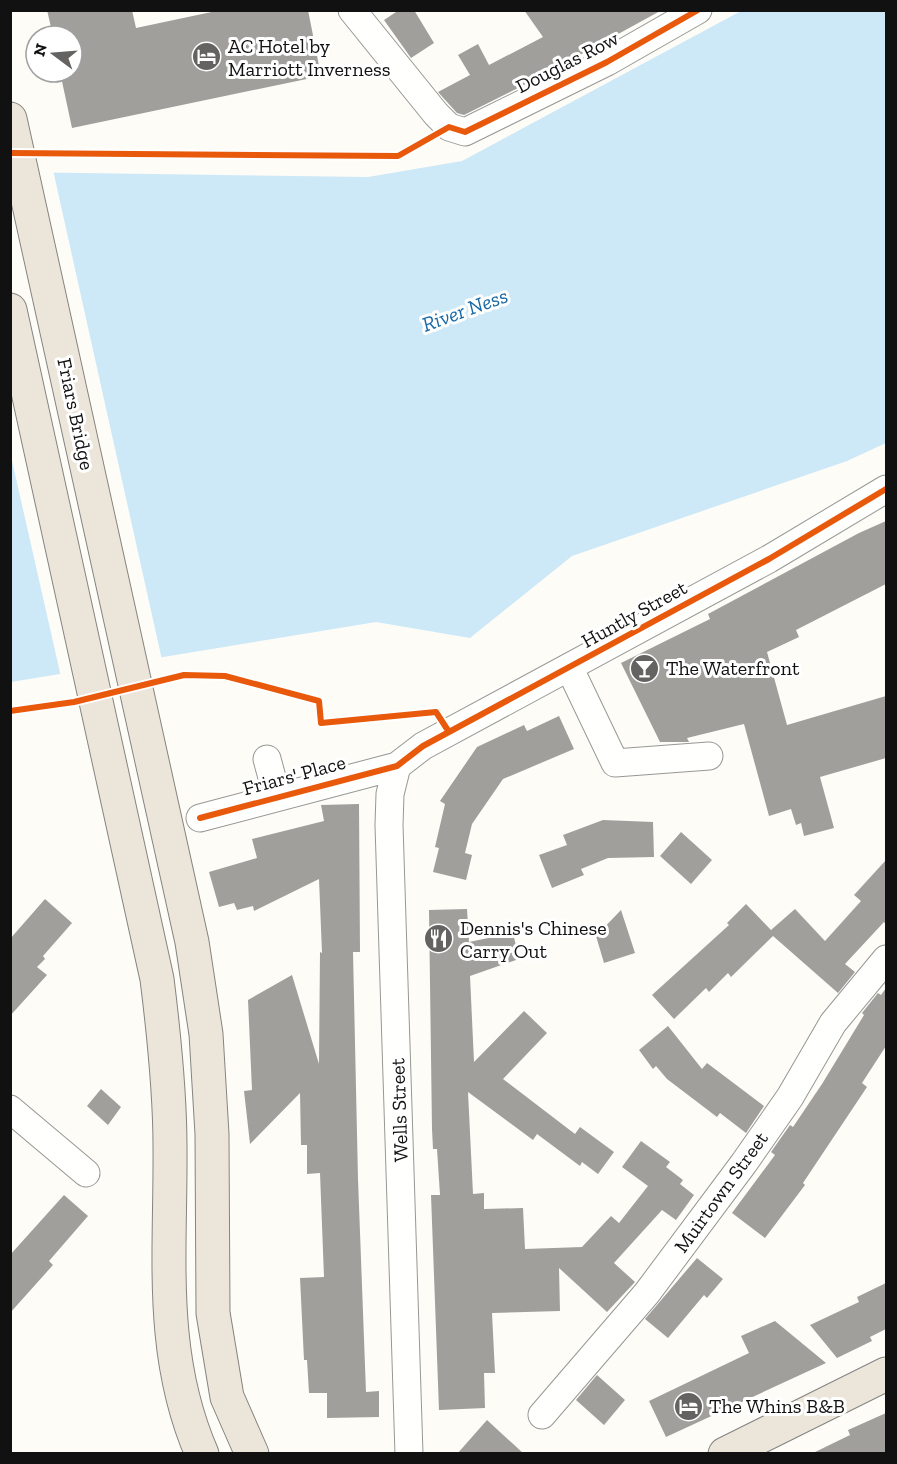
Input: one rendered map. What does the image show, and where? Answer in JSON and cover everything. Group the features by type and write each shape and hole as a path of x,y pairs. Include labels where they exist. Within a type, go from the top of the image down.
{"highway":[{"name":"Friars Bridge","path":"12,123 192,942 206,1034 212,1134 211,1261 219,1358 227,1396 252,1454"},
{"name":"Friars Bridge","path":"10,310 157,979 168,1067 170,1147 168,1263 172,1338 179,1389 188,1422 202,1454"},
{"path":"725,1454 886,1374"}],"street":[{"name":"Douglas Row","path":"352,10 449,127 465,132 607,62 698,10"},
{"name":"Huntly Street","path":"397,766 423,746 570,669 769,559 886,489"},
{"path":"570,669 615,763 709,756"},
{"path":"267,759 277,796"},
{"name":"Friars' Place","path":"200,818 397,766"},
{"name":"Wells Street","path":"397,766 390,794 389,825 409,1454"},
{"name":"Muirtown Street","path":"542,1415 654,1284 790,1097 833,1023 886,959"},
{"path":"10,1109 86,1173"}],"water":[{"name":"River Ness","path":"741,11 886,11 886,443 847,461 572,556 470,638 376,622 11,682 11,172 368,177 462,161"}],"pier":[{"path":"10,169 53,170 162,660 61,677 10,452"}],"building":[{"path":"47,10 132,10 136,28 221,10 308,10 321,76 72,128 63,84 84,84 84,24 50,24"},
{"path":"399,10 414,10 434,43 411,58 384,20"},
{"path":"524,10 662,10 536,79 464,115 457,113 438,92 470,75 458,55 478,44 489,65 543,37"},
{"path":"886,521 886,584 796,630 799,637 767,652 787,725 886,696 886,758 820,777 834,828 804,836 801,823 796,825 791,809 769,816 744,724 687,738 689,742 660,742 621,663 710,619 708,614 859,533"},
{"path":"559,716 574,749 503,779 472,824 465,853 472,855 466,880 433,872 439,848 435,847 445,804 440,801 477,747 524,725 527,731"},
{"path":"359,804 360,952 353,952 358,1179 366,1392 379,1391 379,1417 327,1418 327,1393 309,1393 307,1360 304,1360 300,1278 324,1277 320,1173 307,1174 307,1145 301,1145 300,1093 250,1144 244,1091 252,1090 248,1000 292,975 319,1064 320,952 322,953 319,879 254,911 253,906 237,910 234,903 219,907 209,872 257,858 252,839 324,821 321,805"},
{"path":"603,820 653,822 654,857 608,858 581,869 584,875 552,888 539,855 567,845 563,835"},
{"path":"681,832 712,860 691,884 660,856"},
{"path":"886,860 886,925 884,922 845,964 855,972 838,993 773,936 731,977 728,973 709,992 706,988 674,1019 652,995 729,925 727,923 746,904 771,930 795,909 825,941 861,901 854,895"},
{"path":"45,899 72,923 43,956 45,959 37,967 47,975 10,1016 10,939"},
{"path":"467,909 469,942 513,933 519,959 470,976 474,1062 524,1011 547,1033 503,1079 575,1134 580,1127 614,1152 598,1174 582,1162 580,1166 537,1134 533,1140 468,1092 473,1194 484,1193 484,1209 523,1208 525,1249 582,1247 611,1216 619,1223 648,1186 622,1167 641,1141 670,1162 666,1167 683,1180 680,1184 694,1195 676,1220 662,1210 614,1263 635,1282 607,1312 559,1268 560,1311 492,1313 495,1373 484,1373 485,1408 439,1410 431,1195 440,1195 437,1149 433,1149 432,1129 429,910"},
{"path":"621,910 635,953 604,963 596,936"},
{"path":"886,988 886,1046 862,1083 867,1087 803,1183 805,1185 765,1238 732,1213 775,1155 771,1152 790,1125 793,1127 822,1084 864,1015 862,1013 878,993 881,995"},
{"path":"668,1026 702,1069 707,1063 764,1106 746,1133 720,1113 717,1117 667,1079 656,1066 653,1069 639,1050"},
{"path":"101,1089 121,1107 108,1125 87,1106"},
{"path":"64,1195 88,1216 49,1261 53,1265 10,1313 10,1255"},
{"path":"697,1258 723,1279 707,1298 704,1295 668,1338 645,1319"},
{"path":"886,1283 886,1329 870,1337 872,1341 837,1358 810,1325 859,1302 857,1297"},
{"path":"775,1321 826,1363 666,1437 649,1401 749,1353 741,1336"},
{"path":"597,1375 625,1400 604,1425 576,1400"},
{"path":"886,1413 886,1454 811,1454 850,1435 848,1430"},
{"path":"487,1420 524,1454 457,1454"}],"cycle path":[{"path":"10,153 398,156 449,127 465,132 607,62 698,10"},
{"path":"200,818 397,766 423,746 769,559 886,489"},
{"path":"10,711 74,702 184,675 225,676 319,701 321,723 436,712 449,732"}],"place":[{"name":"AC Hotel by Marriott Inverness","path":"207,57"},
{"name":"The Waterfront","path":"645,668"},
{"name":"Dennis's Chinese Carry Out","path":"439,939"},
{"name":"The Whins B&B","path":"688,1406"}]}
